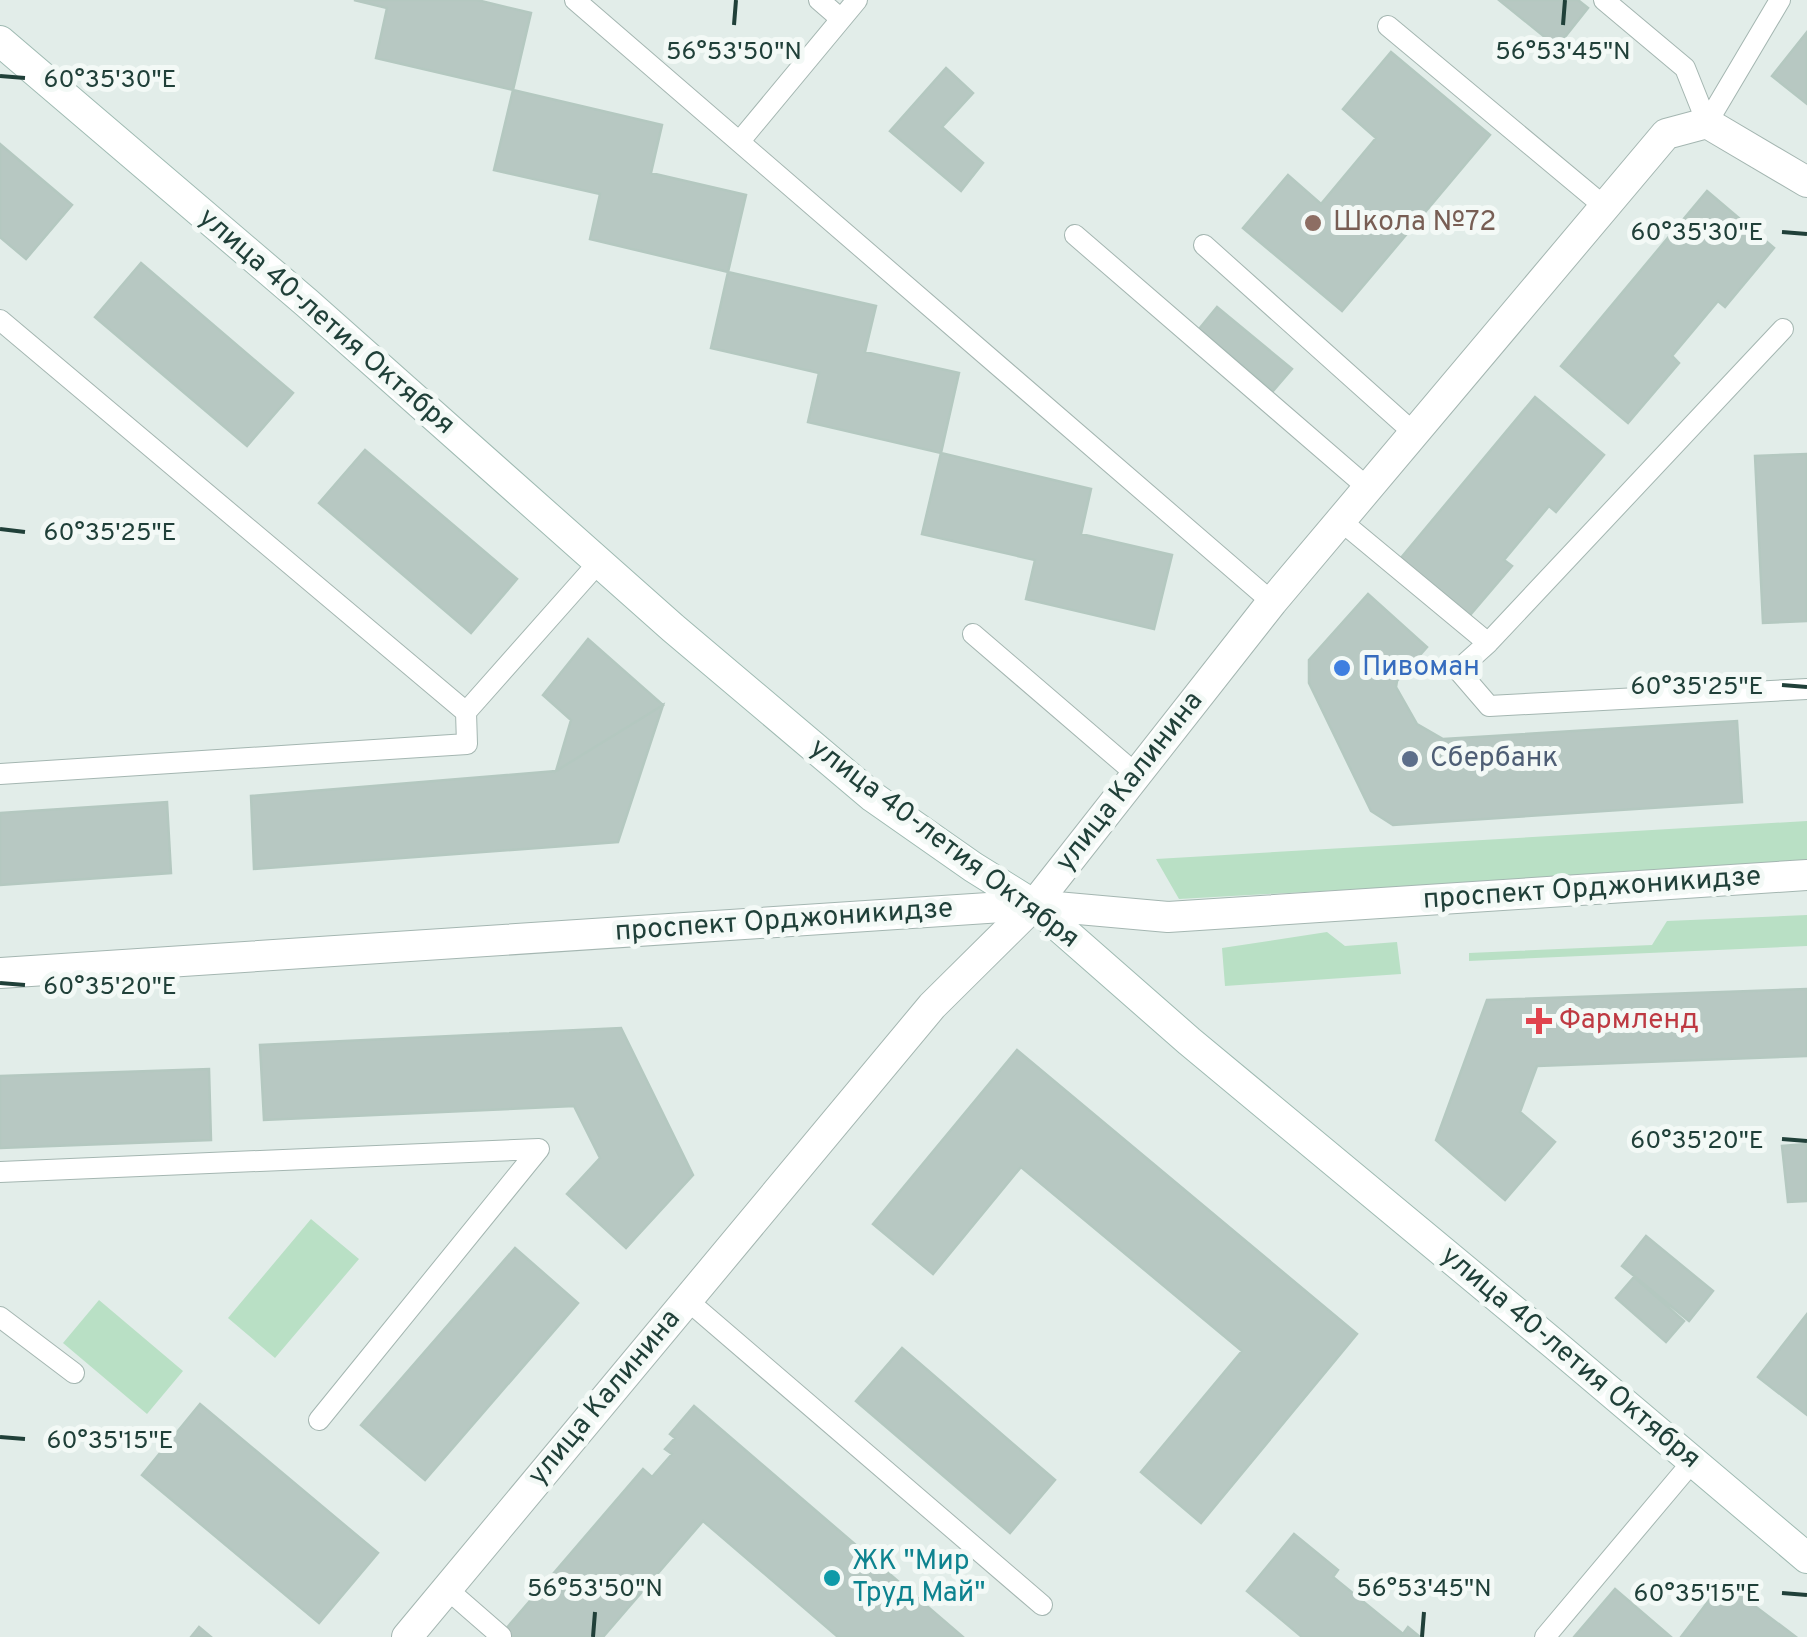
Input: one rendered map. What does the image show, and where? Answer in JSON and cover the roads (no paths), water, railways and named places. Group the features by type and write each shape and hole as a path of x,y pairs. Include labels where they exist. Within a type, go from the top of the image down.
{"street":[{"name":"улица 40-летия Октября","path":"0,41 307,303 673,628 873,797 1034,905 1189,1041 1807,1558"},
{"path":"1707,123 1807,182"},
{"name":"улица Калинина","path":"418,1633 447,1590 932,1006 1034,905 1272,602 1666,134 1707,123"},
{"name":"проспект Орджоникидзе","path":"0,974 1034,905 1168,917 1807,876"}],"lane":[{"path":"575,0 1272,602"},
{"path":"819,0 841,19"},
{"path":"740,141 857,0"},
{"path":"1604,0 1684,68 1707,123"},
{"path":"1707,123 1780,0"},
{"path":"1388,26 1605,207"},
{"path":"1075,235 1368,488"},
{"path":"1204,245 1414,433"},
{"path":"0,320 466,712"},
{"path":"1783,328 1488,643 1458,670 1488,706 1807,689"},
{"path":"1341,520 1488,643"},
{"path":"0,774 467,744 466,712 598,562"},
{"path":"972,634 1136,774"},
{"path":"0,1172 540,1150 319,1420"},
{"path":"687,1300 1042,1605"},
{"path":"0,1318 74,1373"},
{"path":"1545,1637 1693,1461"},
{"path":"447,1590 500,1636"}],"place":[{"name":"Школа №72","path":"1313,223"},
{"name":"Пивоман","path":"1342,668"},
{"name":"Сбербанк","path":"1410,759"},
{"name":"Фармленд","path":"1539,1021"},
{"name":"ЖК \"Мир Труд Май\"","path":"832,1578"}]}
